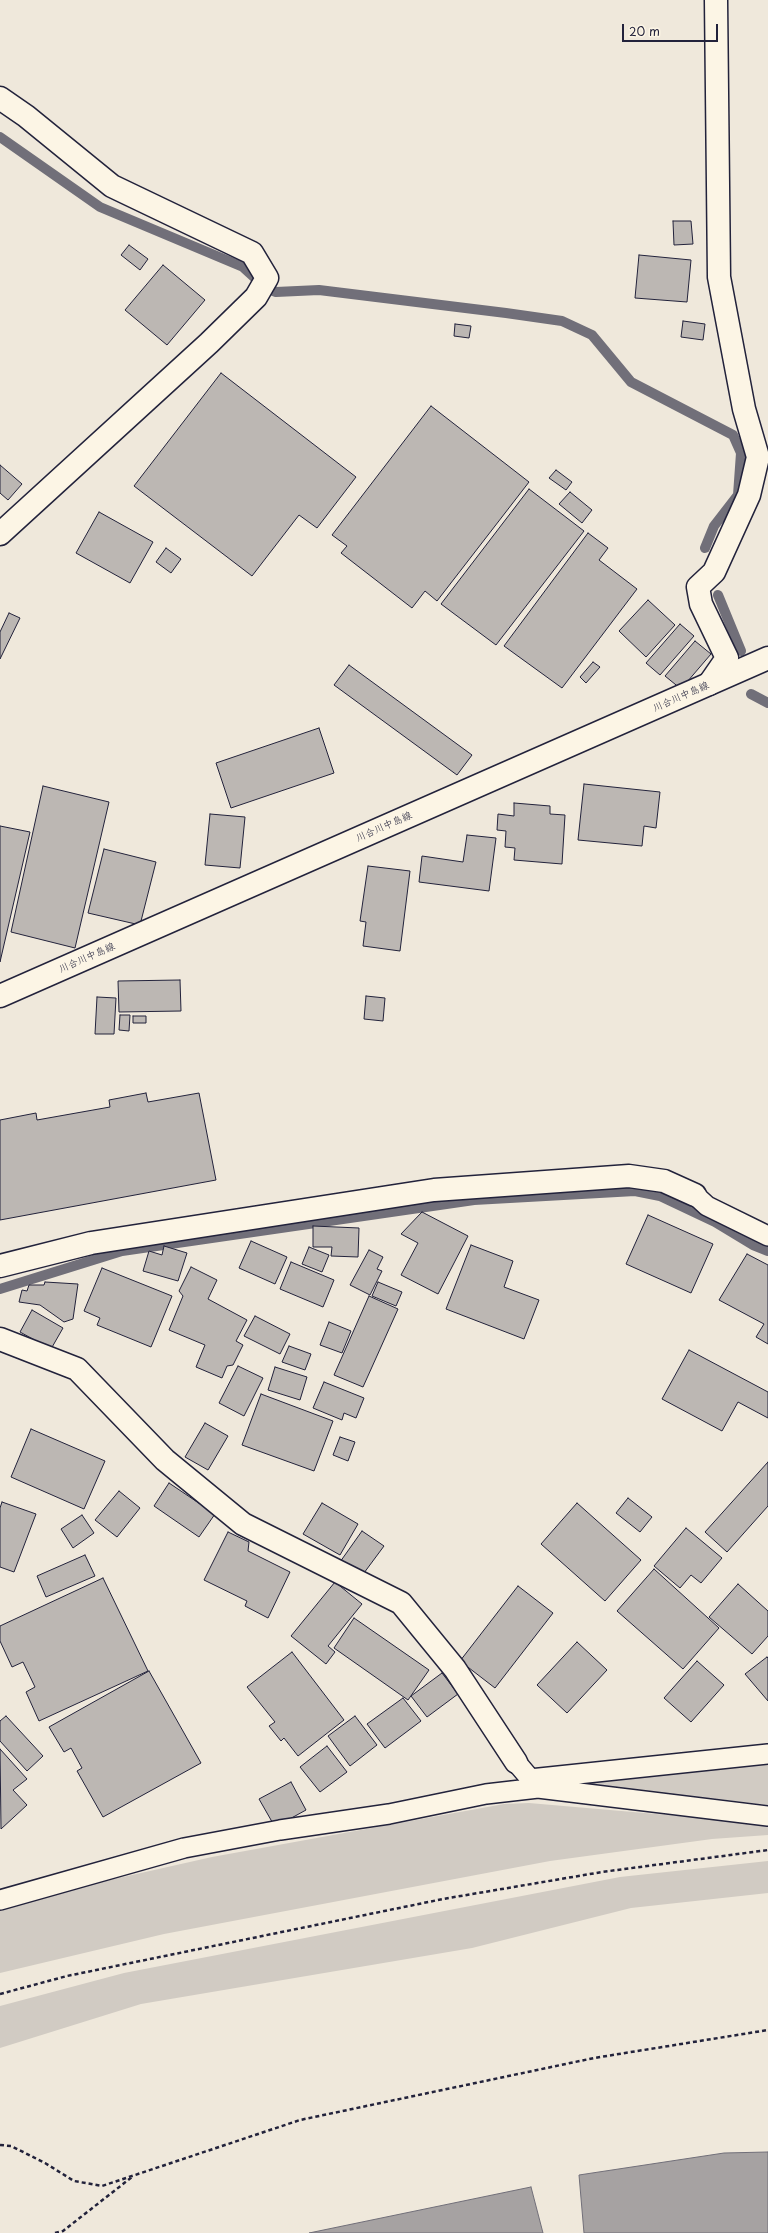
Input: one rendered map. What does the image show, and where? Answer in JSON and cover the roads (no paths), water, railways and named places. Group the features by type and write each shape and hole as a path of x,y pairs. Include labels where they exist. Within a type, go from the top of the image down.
{"street":[{"path":"709,684 727,658 701,604 698,587 714,572 750,495 758,457 744,409 719,277 716,0"},
{"path":"0,98 26,116 112,186 252,253 267,278 260,290 209,343 0,534"},
{"name":"川合川中島線","path":"0,996 768,658"},
{"path":"0,1266 92,1243 434,1190 629,1176 664,1181 695,1195"},
{"path":"0,1339 76,1369 165,1460 243,1524 400,1603 455,1669 516,1762"}],"lane":[{"path":"695,1195 707,1206 768,1236"},
{"path":"0,1900 184,1848 280,1830 389,1814 534,1784 768,1754"},
{"path":"516,1762 534,1784 768,1816"}],"waterway":[{"path":"0,137 100,207 243,267 266,288 276,292 319,290 506,313 562,321 592,335 631,382 733,435 741,453 738,495 714,526 705,548"},
{"path":"718,595 741,651"},
{"path":"751,694 768,703"},
{"path":"0,1289 122,1251 474,1200 635,1191 660,1196 715,1222 753,1245 768,1251"}]}
